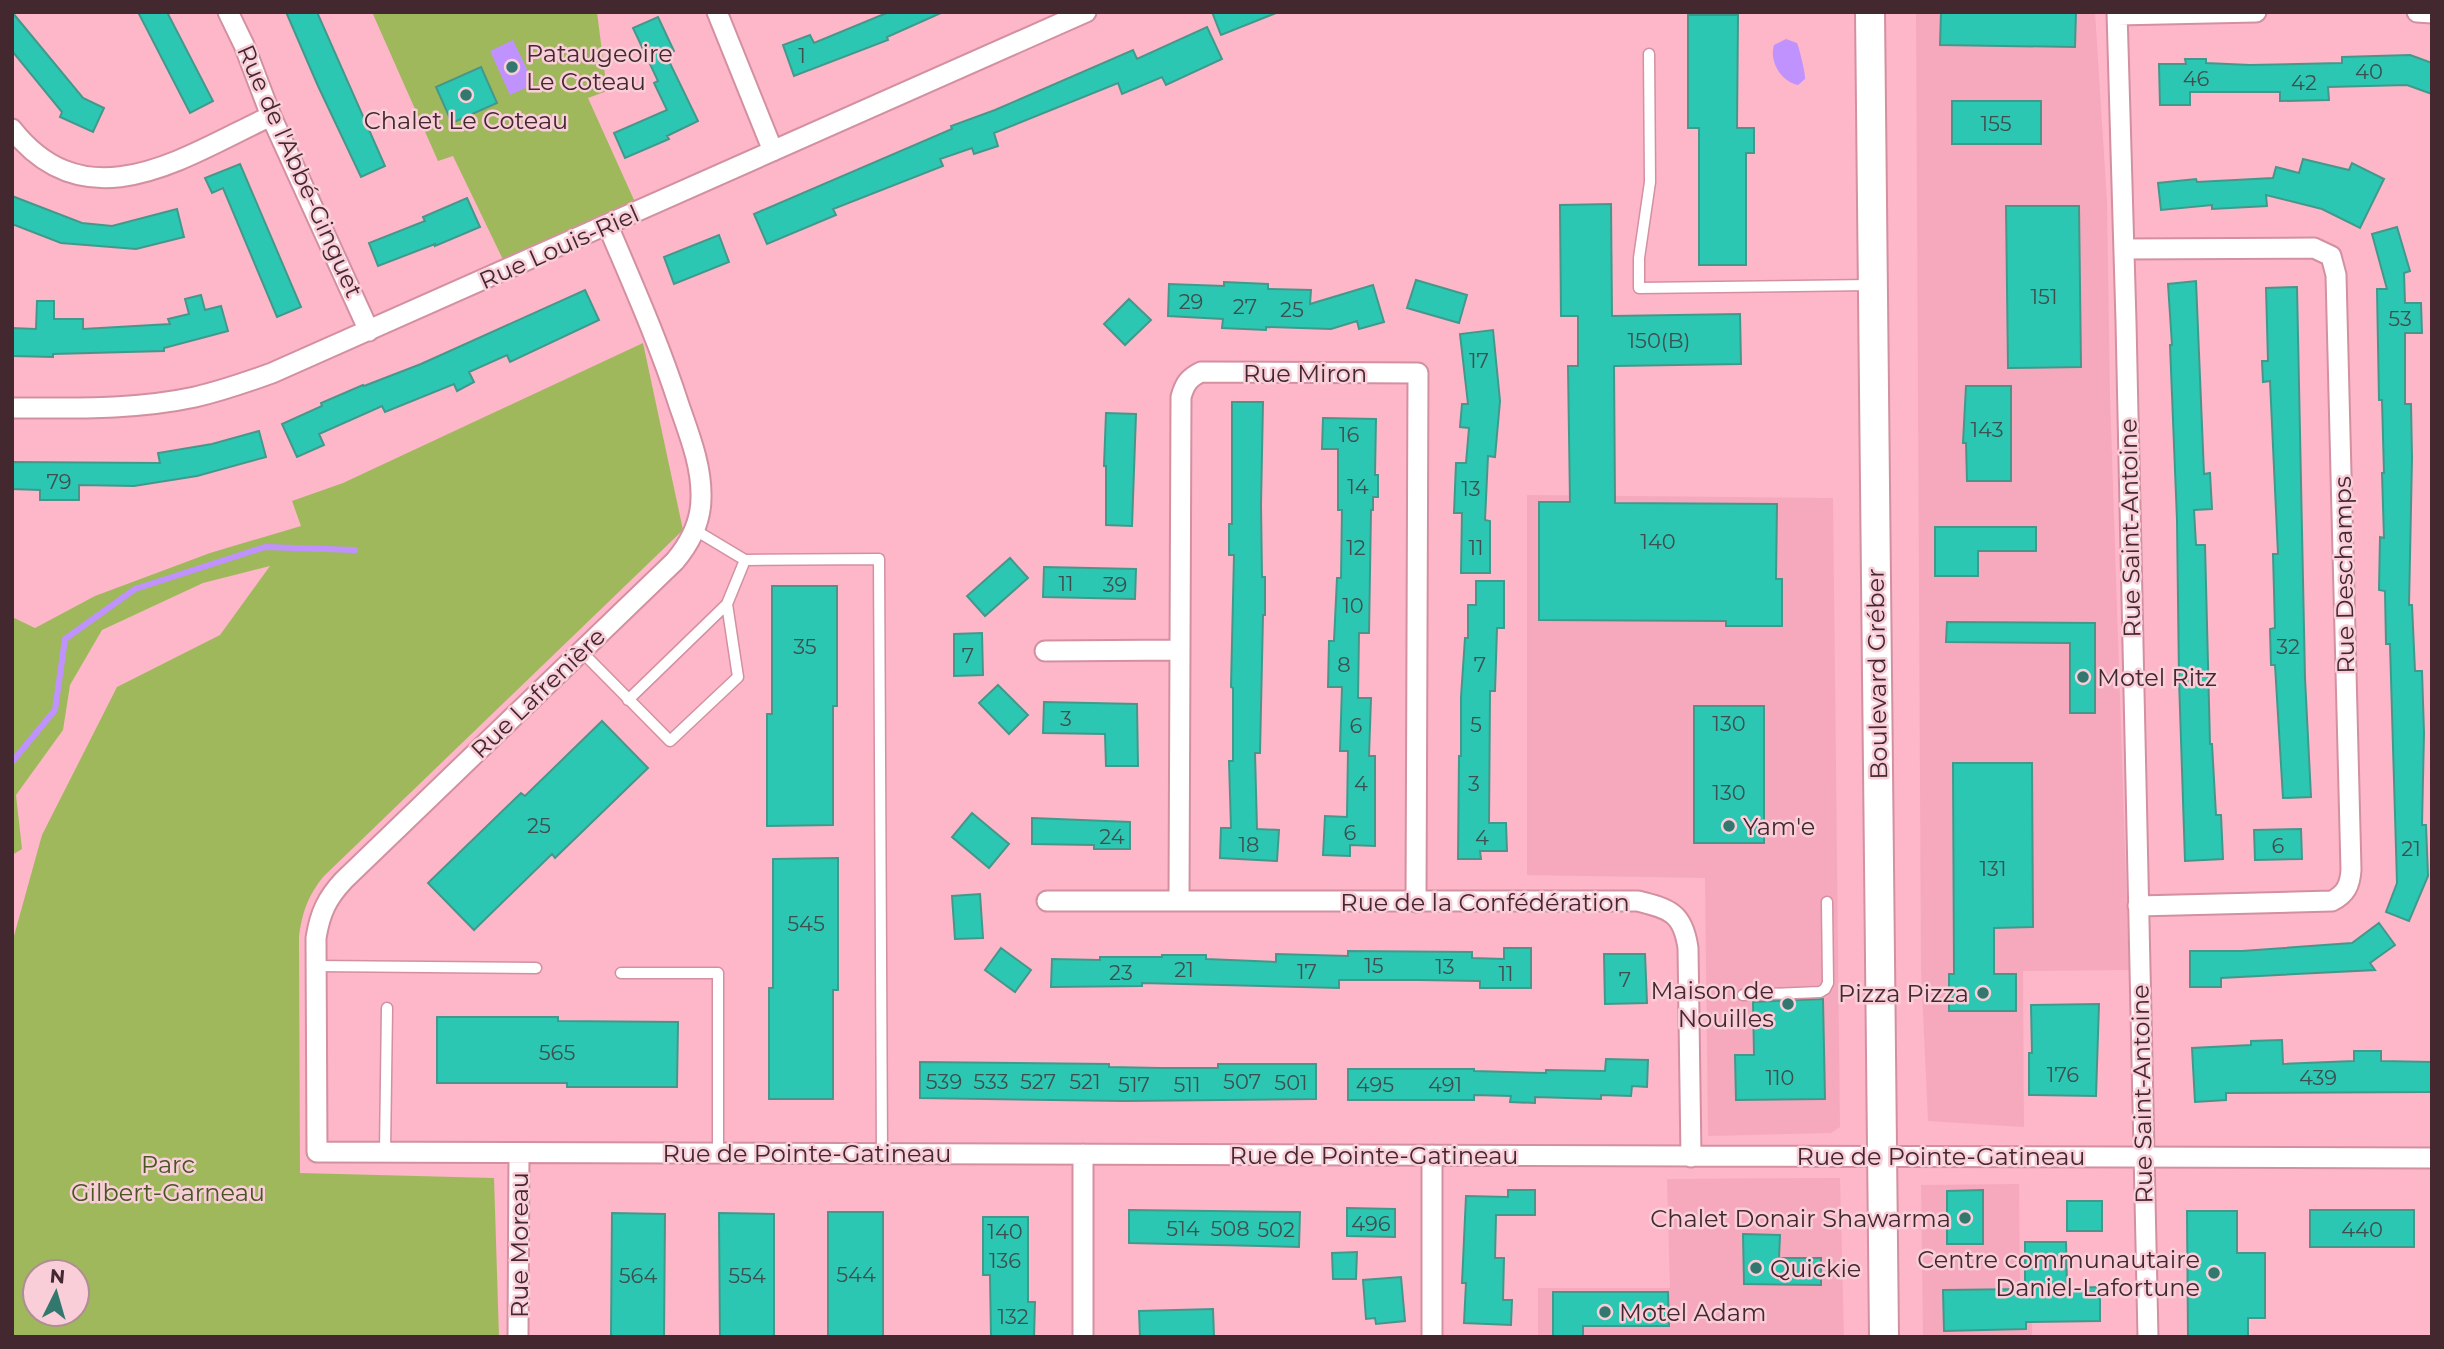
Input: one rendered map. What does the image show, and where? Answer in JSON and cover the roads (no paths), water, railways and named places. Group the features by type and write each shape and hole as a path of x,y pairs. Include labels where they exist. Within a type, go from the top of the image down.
{"main road":[{"name":"Boulevard Gréber","path":"1870,12 1884,1337"}],"street":[{"name":"Rue de l'Abbé-Ginguet","path":"228,12 244,45 271,116 369,331"},
{"path":"718,12 773,152"},
{"name":"Rue Louis-Riel","path":"12,408 111,407 194,397 272,373 1086,12"},
{"path":"2117,13 2256,12"},
{"path":"2417,12 2432,13"},
{"name":"Rue Saint-Antoine","path":"2117,13 2125,249 2148,1337"},
{"path":"12,130 37,154 58,167 80,175 121,178 161,167 271,116"},
{"name":"Rue Lafrenière","path":"317,1152 316,966 319,919 332,893 675,561 695,530 701,498 693,445 657,340 608,226"},
{"name":"Rue Deschamps","path":"2125,249 2314,248 2331,256 2334,264 2351,870 2346,890 2332,901 2138,906"},
{"name":"Rue Miron","path":"1179,901 1181,397 1191,377 1201,372 1418,373 1416,902"},
{"path":"1045,651 1178,650"},
{"name":"Rue de la Confédération","path":"1047,901 1637,901 1660,906 1675,915 1686,930 1691,1157"},
{"name":"Rue de Pointe-Gatineau","path":"317,1152 2432,1158"},
{"name":"Rue Moreau","path":"518,1337 519,1153"},
{"path":"1083,1154 1083,1337"},
{"path":"1432,1155 1432,1337"}],"lane":[{"path":"1649,54 1650,182 1639,258 1639,288 1873,285"},
{"path":"695,530 745,560 878,559 882,1153"},
{"path":"628,701 727,604 745,560"},
{"path":"581,651 670,741 738,677 727,604"},
{"path":"1743,995 1820,992 1825,989 1828,983 1827,902"},
{"path":"316,966 536,968"},
{"path":"621,973 718,974 718,1153"},
{"path":"385,1151 387,1008"}],"waterway":[{"path":"12,762 55,710 65,639 135,589 265,547 355,550"}],"place":[{"name":"Pataugeoire Le Coteau","path":"512,67"},
{"name":"Chalet Le Coteau","path":"466,95"},
{"name":"Motel Ritz","path":"2083,677"},
{"name":"Yam'e","path":"1729,826"},
{"name":"Pizza Pizza","path":"1983,993"},
{"name":"Maison de Nouilles","path":"1788,1004"},
{"name":"Chalet Donair Shawarma","path":"1965,1218"},
{"name":"Quickie","path":"1756,1268"},
{"name":"Centre communautaire Daniel-Lafortune","path":"2214,1273"},
{"name":"Motel Adam","path":"1605,1312"}],"park label":[{"name":"Parc Gilbert-Garneau","path":"168,1178"}]}
